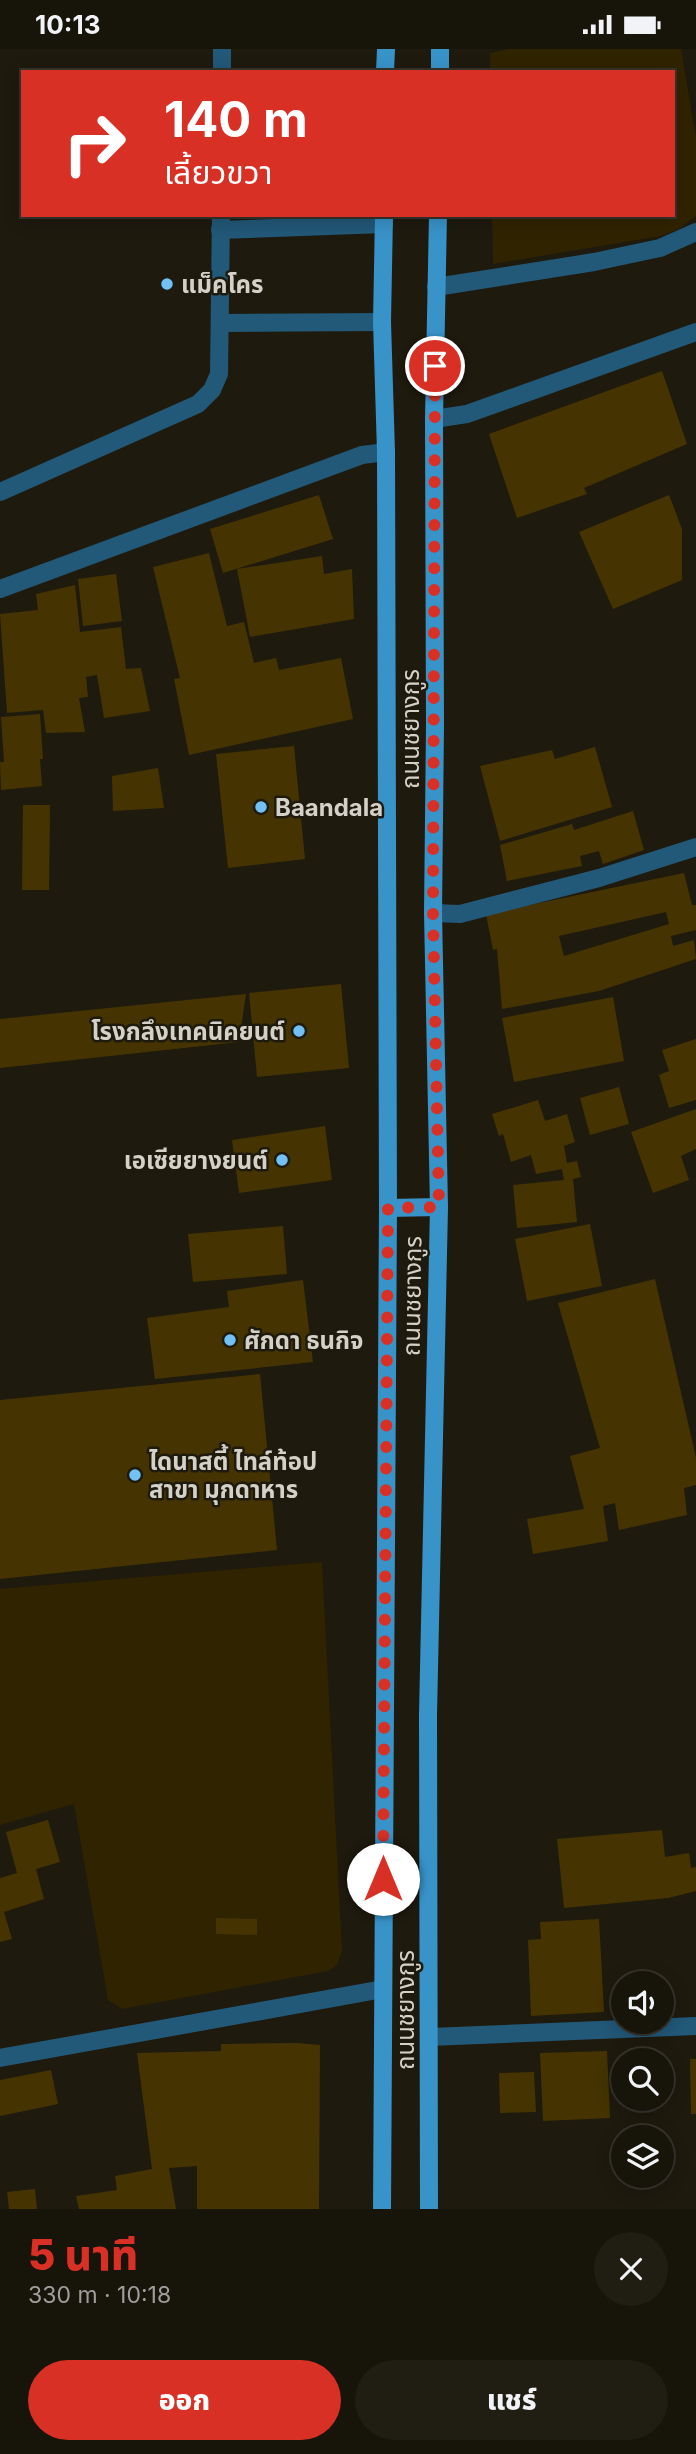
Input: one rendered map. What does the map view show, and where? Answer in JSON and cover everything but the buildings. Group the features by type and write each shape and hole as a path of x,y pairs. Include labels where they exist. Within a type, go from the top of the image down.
{"main road":[{"path":"385,70 386,49"},
{"path":"440,49 440,70"},
{"name":"ถนนชยางกูร","path":"429,2209 428,1715 439,1207 433,913 434,419 438,217"},
{"name":"ถนนชยางกูร","path":"382,2209 388,1208 386,452 382,322 384,220"},
{"path":"388,1208 439,1207"}],"street":[{"path":"222,49 222,70"},
{"path":"0,492 198,404 212,390 219,374 220,223 384,220"},
{"path":"436,287 594,262 660,248 696,232"},
{"path":"220,323 382,322"},
{"path":"434,419 467,414 696,332"},
{"path":"0,589 362,455 386,452"},
{"path":"433,913 460,914 472,911 599,878 696,847"},
{"path":"0,2058 383,1989"},
{"path":"430,2037 696,2027"}],"shaded area":[{"path":"509,49 681,49 696,137 696,216 679,229 661,236 493,264 492,217 675,217 675,70 490,70 490,53"},
{"path":"322,1562 342,1951 337,1965 328,1971 122,2009 108,2000 74,1804 0,1825 0,1589"}],"place":[{"name":"แม็คโคร","path":"167,284"},
{"name":"Baandala","path":"261,807"},
{"name":"โรงกลึงเทคนิคยนต์","path":"299,1031"},
{"name":"เอเซียยางยนต์","path":"282,1160"},
{"name":"ศักดา ธนกิจ","path":"230,1340"},
{"name":"ไดนาสตี้ ไทล์ท้อป สาขา มุกดาหาร","path":"135,1475"}],"route":[{"path":"383,1879 388,1208 439,1207 433,913 435,366"}]}
